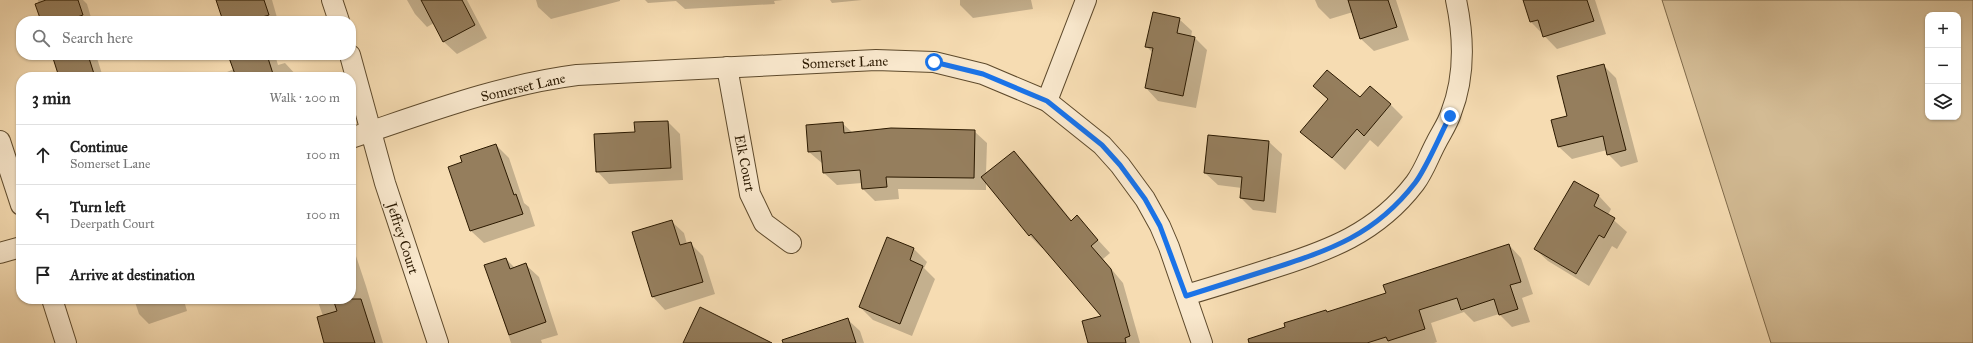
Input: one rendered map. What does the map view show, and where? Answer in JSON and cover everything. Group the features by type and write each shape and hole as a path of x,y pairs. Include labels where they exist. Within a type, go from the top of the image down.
{"street":[{"path":"332,0 337,16"},
{"path":"1047,101 1086,0"},
{"path":"1186,296 1312,256 1337,246 1373,225 1397,204 1416,182 1451,114 1459,83 1462,46 1460,20 1456,0"},
{"name":"Jeffrey Court","path":"351,60 355,72"},
{"name":"Somerset Lane","path":"356,136 501,89 540,80 577,75 876,60 927,62 983,74 1047,101 1102,145 1120,165 1145,199 1169,247 1202,343"},
{"name":"Elk Court","path":"727,67 750,194 764,223 791,243"},
{"name":"Jeffrey Court","path":"356,77 385,183 438,343"},
{"path":"0,141 16,191"},
{"path":"0,253 16,248"},
{"path":"54,304 66,343"}],"shaded area":[{"path":"1662,0 1973,0 1973,343 1771,343"}],"building":[{"path":"46,0 78,0 83,15 39,16 35,4"},
{"path":"216,0 264,0 269,15 266,16 221,16"},
{"path":"421,0 462,0 475,25 443,42"},
{"path":"1348,0 1388,0 1397,27 1360,39"},
{"path":"1523,0 1587,0 1594,21 1543,37 1538,20 1530,22"},
{"path":"1153,12 1180,18 1177,33 1195,37 1183,96 1145,88 1153,48 1145,47"},
{"path":"54,60 90,60 93,72 57,72"},
{"path":"230,60 269,60 272,72 234,72"},
{"path":"1604,64 1626,150 1607,155 1603,136 1558,147 1551,120 1567,116 1557,76"},
{"path":"1327,70 1360,97 1370,86 1391,104 1364,136 1357,129 1332,158 1300,132 1328,99 1313,86"},
{"path":"668,121 671,168 596,172 594,134 635,132 634,122"},
{"path":"843,122 844,133 891,128 975,130 974,178 886,177 887,187 862,189 860,170 823,173 821,151 808,152 806,125"},
{"path":"1208,135 1269,141 1264,201 1240,198 1242,177 1204,173"},
{"path":"496,144 514,195 516,194 523,214 470,231 448,167 462,162 460,156"},
{"path":"1014,151 1071,221 1077,215 1098,240 1091,246 1111,269 1130,336 1125,338 1126,343 1088,343 1082,321 1101,316 1031,234 1029,236 981,177"},
{"path":"1574,181 1599,195 1594,206 1615,218 1604,238 1599,235 1576,274 1534,249"},
{"path":"672,220 680,245 691,242 703,282 652,297 632,232"},
{"path":"887,237 914,248 910,260 923,266 900,324 859,307"},
{"path":"1509,244 1521,282 1510,285 1518,309 1499,315 1494,299 1461,310 1457,298 1419,310 1425,329 1388,341 1386,337 1367,343 1249,343 1248,339 1285,327 1284,323 1326,310 1327,312 1386,293 1383,285"},
{"path":"506,258 510,269 526,263 546,322 509,335 484,265"},
{"path":"356,299 361,299 375,343 324,343 317,317 337,311 335,304 356,304"},
{"path":"700,307 772,343 683,343"},
{"path":"848,318 856,343 783,343 782,340"}],"route":[{"path":"934,62 983,74 1047,101 1102,145 1120,165 1145,199 1160,226 1169,247 1186,296 1312,256 1337,246 1373,225 1397,204 1416,182 1450,116"}]}
